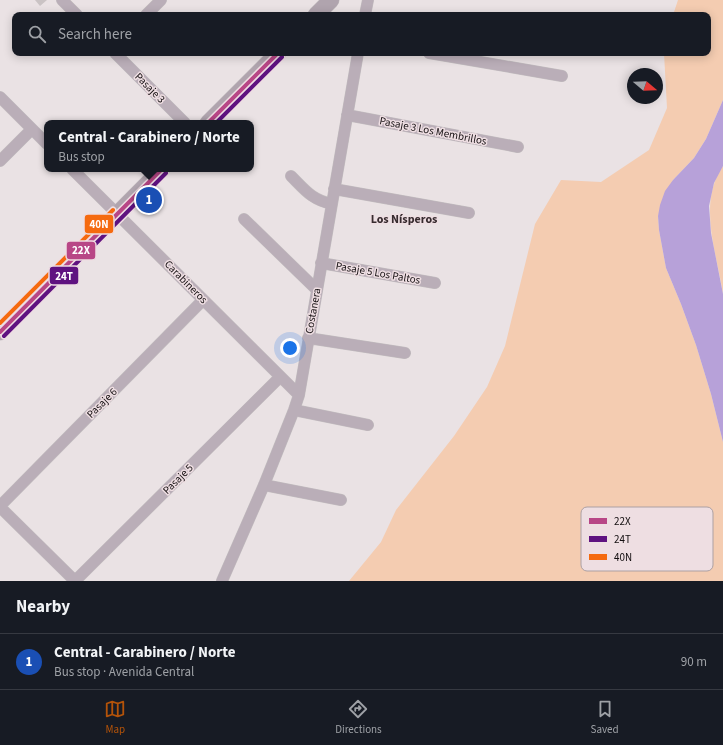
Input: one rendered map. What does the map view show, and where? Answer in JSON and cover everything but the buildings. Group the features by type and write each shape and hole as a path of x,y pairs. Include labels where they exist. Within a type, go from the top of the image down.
{"street":[{"path":"62,0 74,12"},
{"path":"149,12 161,0"},
{"path":"319,12 331,0"},
{"path":"366,12 368,0"},
{"name":"Pasaje 3","path":"118,56 182,120"},
{"path":"211,120 275,56"},
{"name":"Costanera","path":"222,581 264,485 299,395 357,56"},
{"path":"446,56 562,76"},
{"path":"0,97 44,141"},
{"name":"Pasaje 3 Los Membrillos","path":"347,115 518,147"},
{"path":"0,161 32,129"},
{"name":"Carabineros","path":"75,172 299,395"},
{"path":"0,332 159,172"},
{"path":"291,176 314,198 332,204"},
{"path":"334,189 469,212"},
{"path":"244,219 317,290"},
{"name":"Pasaje 5 Los Paltos","path":"321,263 435,283"},
{"name":"Pasaje 6","path":"0,506 203,300"},
{"path":"308,338 405,354"},
{"name":"Pasaje 5","path":"75,581 280,377"},
{"path":"294,410 368,425"},
{"path":"264,485 341,500"},
{"path":"0,506 75,581"}],"shaded area":[{"path":"678,0 723,0 723,100 706,139 694,158 673,180 658,216 666,268 696,345 711,394 723,442 723,581 349,581 381,542 396,510 454,436 487,387 505,346 535,224 561,180 601,182 649,150 667,108 664,56 711,56 711,12 674,12"},
{"path":"723,100 723,166 714,183 709,206 711,233 723,294 723,442 711,394 696,345 666,268 658,216 665,191 673,180 694,158 706,139"},
{"path":"723,166 723,294 711,229 710,212 711,196 715,180"}],"transit line":[{"name":"22X","path":"211,120 275,56"},
{"name":"24T","path":"219,120 282,57"},
{"name":"22X","path":"0,332 159,172"},
{"name":"24T","path":"4,336 166,173"},
{"name":"40N","path":"0,323 113,210"}],"place":[{"name":"Central - Carabinero / Norte","path":"149,200"}],"district":[{"name":"Los Nísperos","path":"404,219"}]}
